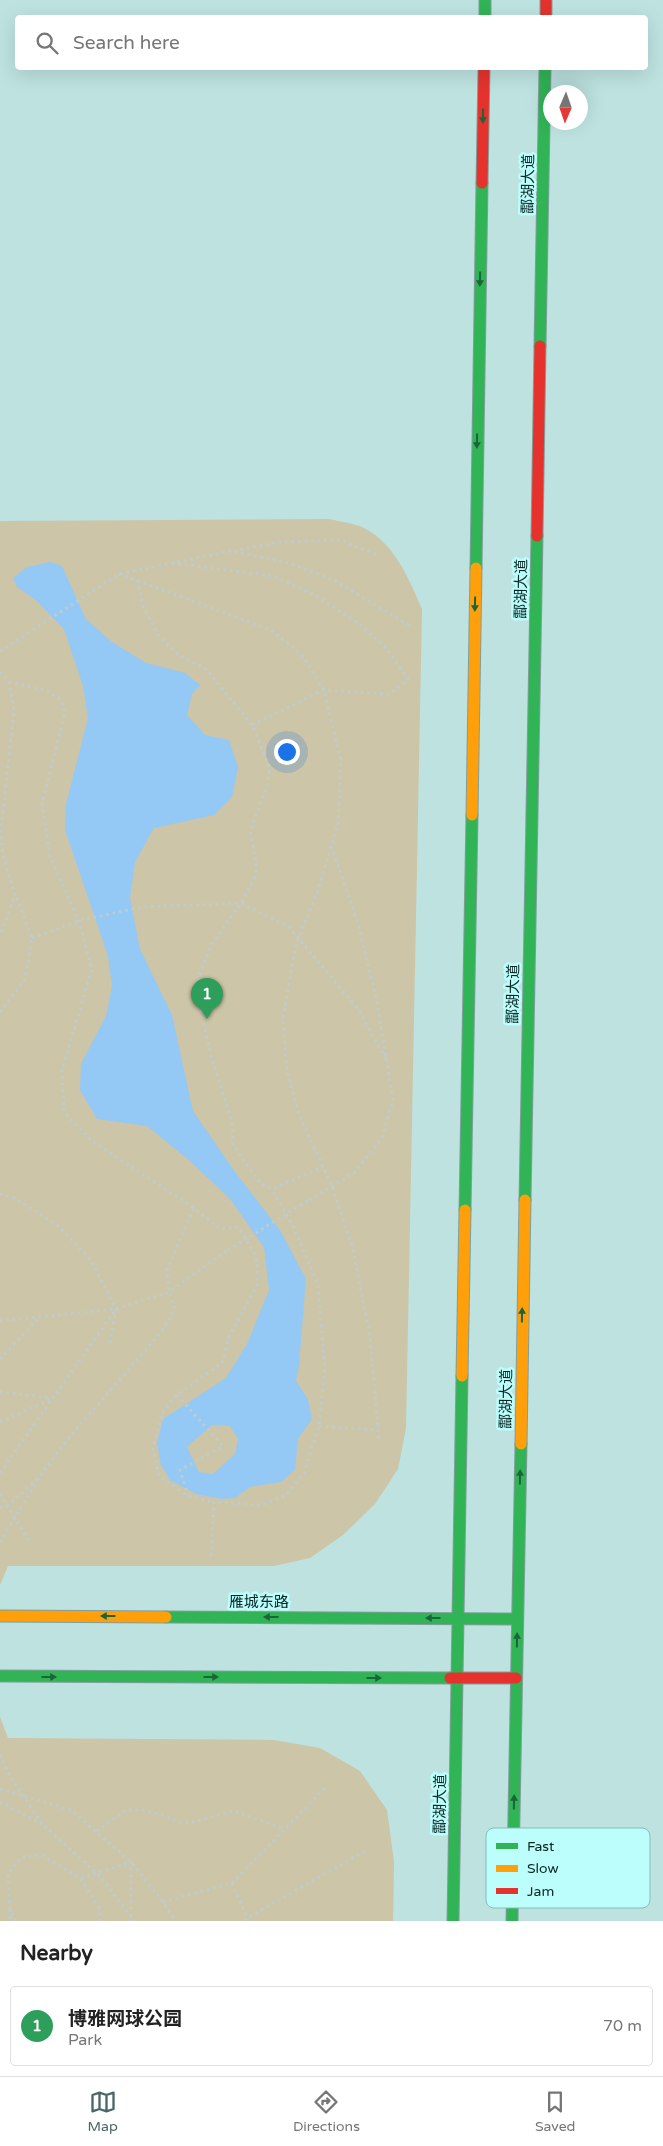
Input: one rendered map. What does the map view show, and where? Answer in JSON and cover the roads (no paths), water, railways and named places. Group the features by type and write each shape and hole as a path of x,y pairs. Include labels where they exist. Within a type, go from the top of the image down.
{"main road":[{"path":"485,0 485,15"},
{"path":"546,0 546,15"},
{"name":"酃湖大道","path":"453,1921 484,70"},
{"name":"酃湖大道","path":"514,1828 545,70"},
{"name":"雁城东路","path":"0,1616 517,1619"},
{"path":"0,1676 516,1678"},
{"name":"酃湖大道","path":"512,1908 512,1921"}],"water":[{"path":"50,562 62,566 86,619 112,642 146,663 185,673 200,685 192,694 187,715 205,735 229,740 238,767 232,797 214,815 154,828 135,862 130,898 140,949 172,1015 193,1111 235,1172 280,1230 306,1279 296,1381 308,1399 312,1419 298,1439 295,1470 281,1482 250,1487 235,1498 222,1499 196,1494 170,1480 161,1465 157,1443 163,1419 226,1378 247,1344 269,1290 264,1247 230,1199 190,1161 147,1126 97,1119 80,1090 81,1064 106,1016 112,986 108,956 65,830 66,804 88,718 83,686 64,629 37,601 17,587 13,578 27,567","holes":["212,1425 230,1426 238,1439 235,1454 213,1474 199,1472 187,1447"]}],"place":[{"name":"博雅网球公园","path":"207,1019"}]}
